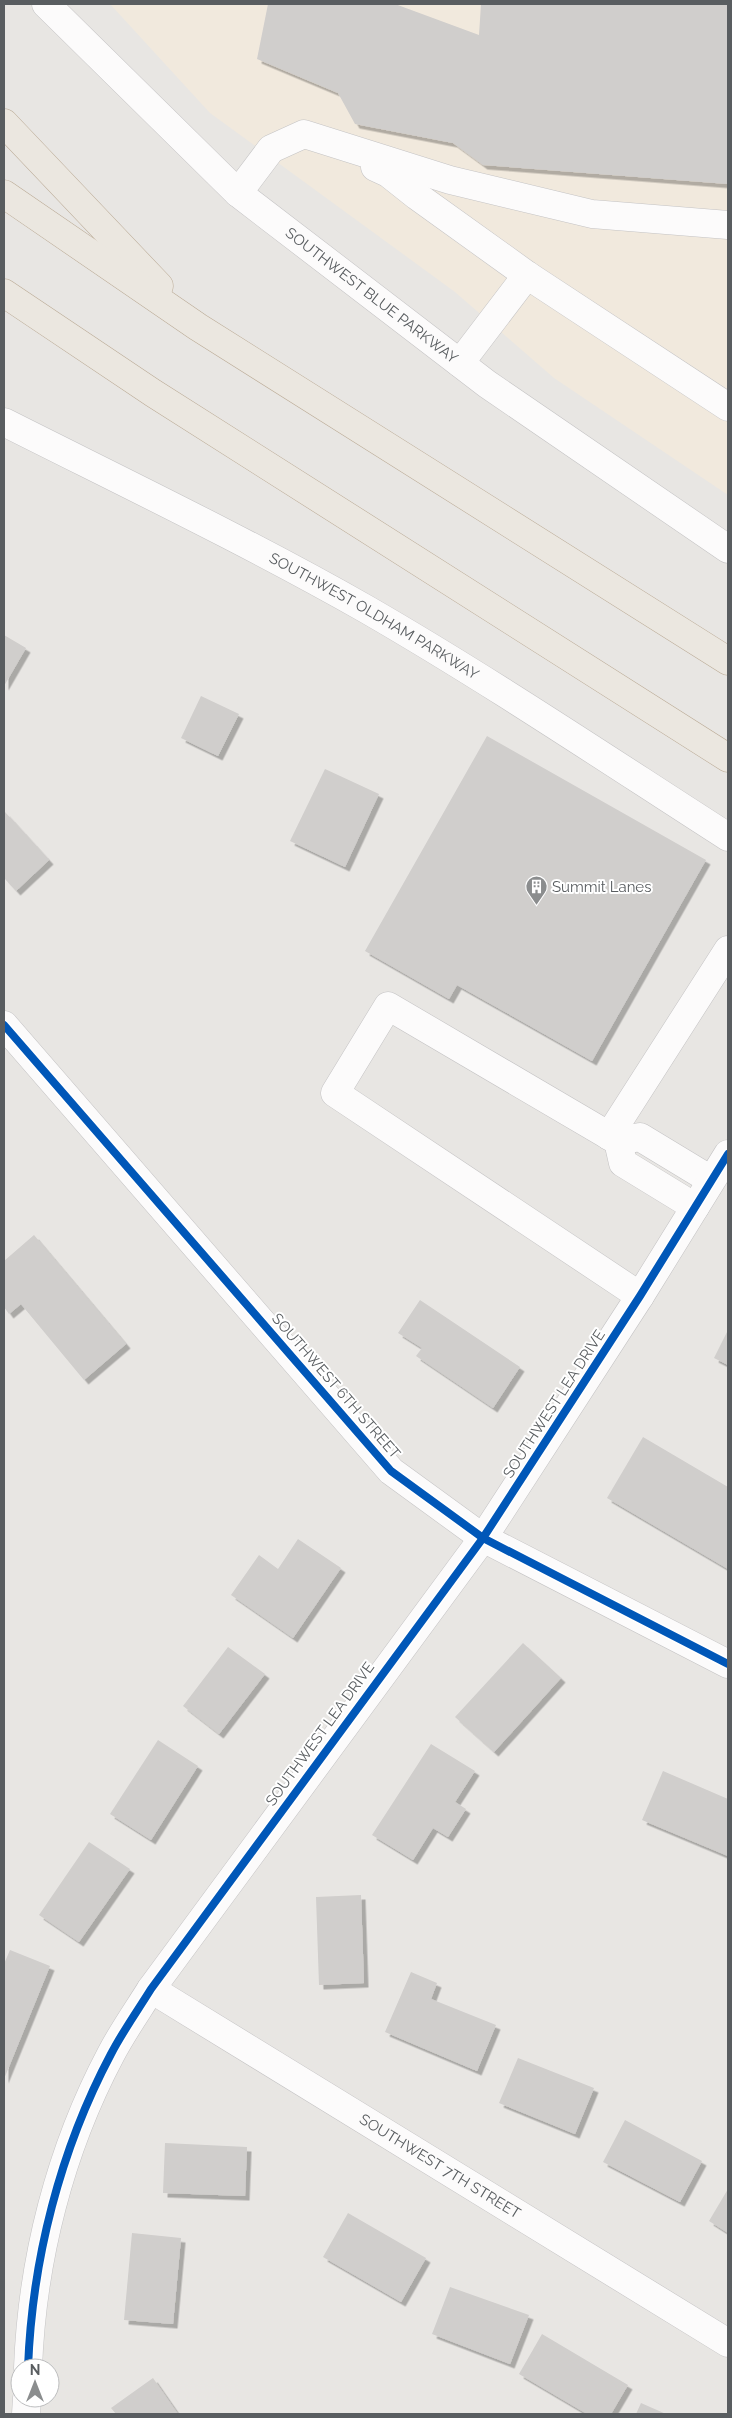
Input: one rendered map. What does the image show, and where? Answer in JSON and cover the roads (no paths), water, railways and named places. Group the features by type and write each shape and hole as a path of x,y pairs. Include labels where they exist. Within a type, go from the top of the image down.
{"highway":[{"path":"4,123 198,327"},
{"path":"4,194 198,327 728,661"},
{"path":"4,293 152,393 728,758"}],"street":[{"name":"SOUTHWEST BLUE PARKWAY","path":"46,4 238,193 460,363 728,549"},
{"path":"238,193 271,149 304,134 450,180 592,214 728,225"},
{"path":"304,134 388,172 417,196 527,275 728,406"},
{"path":"460,363 527,275"},
{"name":"SOUTHWEST OLDHAM PARKWAY","path":"4,422 248,546 365,608 462,667 728,837"},
{"path":"614,1139 728,950"},
{"path":"640,1296 334,1094 388,1006 614,1139 640,1137 711,1180"},
{"name":"SOUTHWEST 6TH STREET","path":"4,1025 391,1471 483,1538 728,1664"},
{"path":"614,1139 623,1163 695,1207"},
{"name":"SOUTHWEST LEA DRIVE","path":"29,2358 38,2270 56,2189 76,2133 111,2054 151,1989 483,1538 640,1296 728,1154"},
{"name":"SOUTHWEST 7TH STREET","path":"151,1989 728,2343"}],"place":[{"name":"Summit Lanes","path":"536,906"}]}
